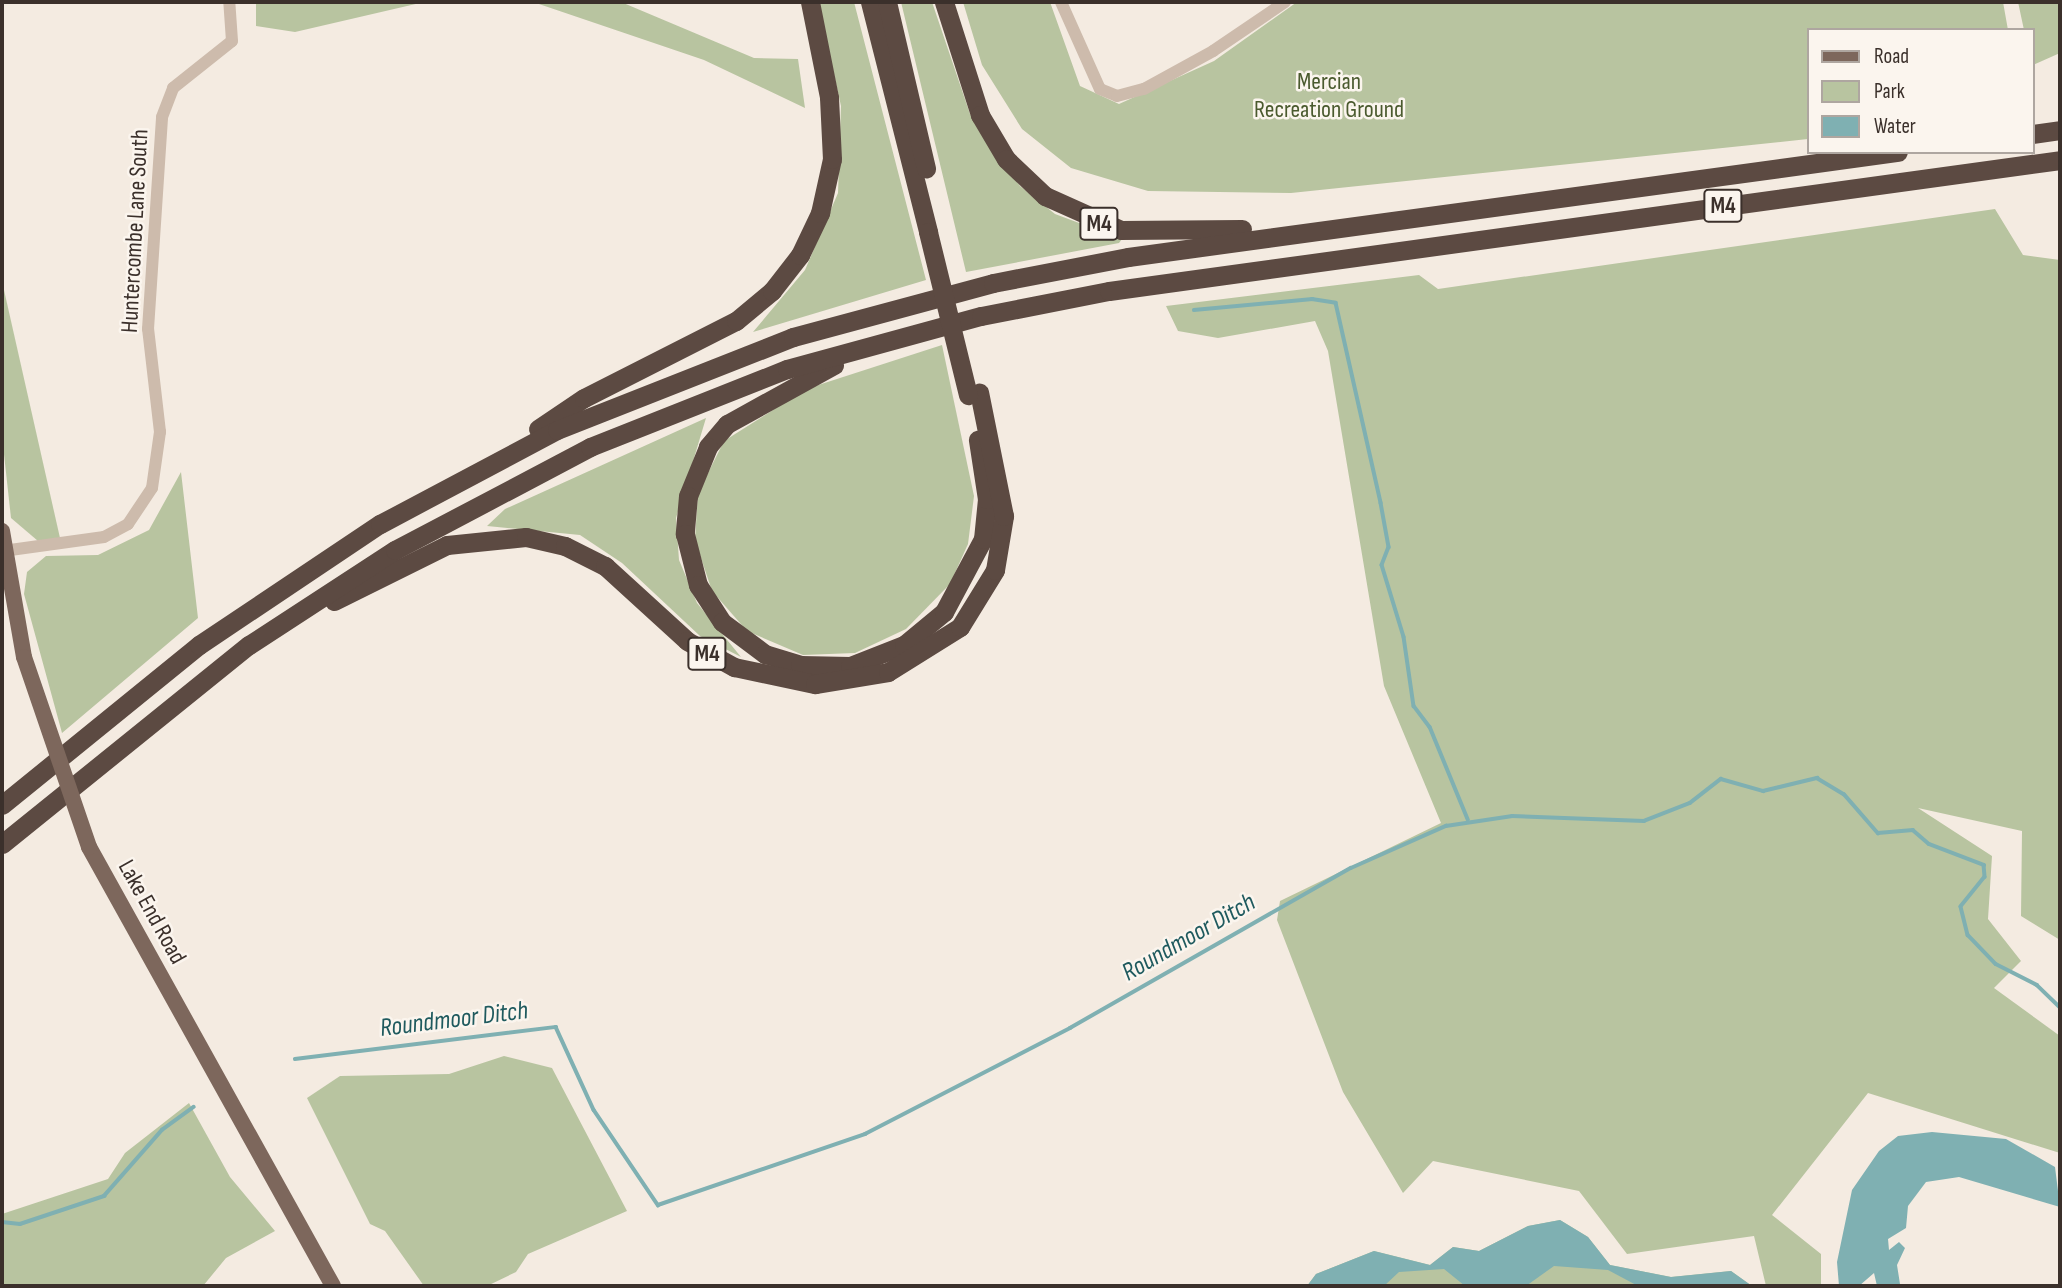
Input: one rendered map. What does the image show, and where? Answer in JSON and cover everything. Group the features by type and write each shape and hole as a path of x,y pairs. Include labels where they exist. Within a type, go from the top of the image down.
{"highway":[{"name":"M4","path":"2,805 250,608 482,468 584,398 736,321 772,291 800,255 820,213 832,159 829,97 810,2"},
{"name":"M4","path":"870,2 935,231"},
{"name":"M4","path":"249,645 436,549 513,536 551,542 593,559 687,641 734,667 814,684 888,672 960,627 999,558 1002,496 974,394 935,231 887,2"},
{"name":"M4","path":"944,2 971,95 996,145 1030,185 1061,208 1140,232 1384,222"},
{"path":"2034,134 2060,130"},
{"name":"M4","path":"482,468 688,374 899,306 1104,261 1883,154"},
{"name":"M4","path":"2,844 249,645 395,550 590,447 750,383 896,337 1188,279 2060,160"},
{"name":"M4","path":"896,337 766,398 727,424 708,447 688,496 687,549 703,596 731,631 776,659 835,668 891,652 944,612 977,557 987,512 974,394"}],"main road":[{"name":"Lake End Road","path":"2,531 3,551 24,657 89,846 333,1286"}],"street":[{"name":"Huntercombe Lane South","path":"3,551 104,537 128,524 152,488 160,432 148,329 162,117 173,88 232,41 229,2"},
{"path":"1061,2 1100,89 1117,96 1144,89 1285,2"}],"green space":[{"path":"256,2 420,3 295,32 256,26"},
{"path":"533,2 621,2 754,58 798,59 805,108 704,60"},
{"path":"818,2 854,2 926,280 753,332 805,270 838,193 841,106"},
{"path":"901,2 932,2 970,114 1020,186 1055,214 1122,239 1119,243 966,272"},
{"name":"Mercian Recreation Ground","path":"963,2 1050,2 1080,86 1119,104 1214,61 1297,2 2003,2 2008,28 1806,28 1806,139 1291,193 1148,191 1071,168 1022,129 982,65"},
{"path":"2018,2 2060,2 2060,53 2034,65 2034,28 2024,28"},
{"path":"1995,209 2023,255 2060,260 2060,940 2021,916 2022,831 1918,808 1992,856 1988,919 2021,961 1994,988 2060,1036 2060,1153 1868,1093 1772,1215 1821,1254 1821,1286 1766,1286 1754,1236 1627,1254 1579,1191 1433,1161 1403,1193 1343,1092 1277,920 1280,901 1441,823 1384,686 1328,351 1315,321 1218,338 1178,331 1166,306 1419,275 1438,289"},
{"path":"2,290 60,538 38,541 11,518 2,436"},
{"path":"942,345 974,496 968,544 950,584 906,629 855,653 803,655 747,631 712,591 695,540 698,493 724,441 806,389"},
{"path":"706,418 676,518 679,560 697,603 741,657 700,636 622,563 580,535 487,526 505,509"},
{"path":"181,472 198,618 62,733 24,594 27,572 46,556 98,555 149,530"},
{"path":"504,1056 552,1068 627,1211 528,1254 516,1272 487,1286 424,1286 385,1231 370,1224 307,1098 340,1076 449,1074"},
{"path":"189,1103 230,1177 275,1231 226,1258 203,1286 2,1286 2,1214 108,1179 125,1153"},
{"path":"1560,1220 1588,1237 1610,1265 1671,1277 1731,1271 1752,1286 1307,1286 1316,1274 1374,1251 1430,1265 1453,1247 1479,1251 1528,1226"}],"water":[{"path":"1932,1132 2006,1139 2055,1167 2060,1207 1959,1177 1926,1182 1908,1206 1906,1228 1888,1239 1889,1250 1899,1242 1905,1248 1897,1265 1900,1284 1877,1286 1874,1273 1859,1286 1839,1286 1837,1262 1852,1190 1879,1151 1898,1136"},
{"path":"1560,1220 1588,1237 1610,1265 1671,1277 1731,1271 1752,1286 1638,1286 1608,1270 1554,1266 1526,1286 1465,1286 1444,1269 1399,1272 1384,1286 1307,1286 1316,1274 1374,1251 1430,1265 1453,1247 1479,1251 1528,1226"}],"waterway":[{"path":"1194,310 1312,299 1336,303 1381,503 1389,547 1382,565 1404,637 1414,706 1430,727 1468,819"},
{"name":"Roundmoor Ditch","path":"295,1059 556,1027 594,1110 658,1205 865,1134 1070,1028 1351,868 1446,826 1512,816 1644,821 1690,803 1721,779 1763,791 1817,778 1844,794 1878,833 1913,830 1929,844 1984,865 1985,877 1961,907 1968,935 1996,964 2037,985 2060,1007"},
{"name":"Roundmoor Ditch","path":"2,1222 20,1224 104,1196 162,1130 194,1107"}]}
